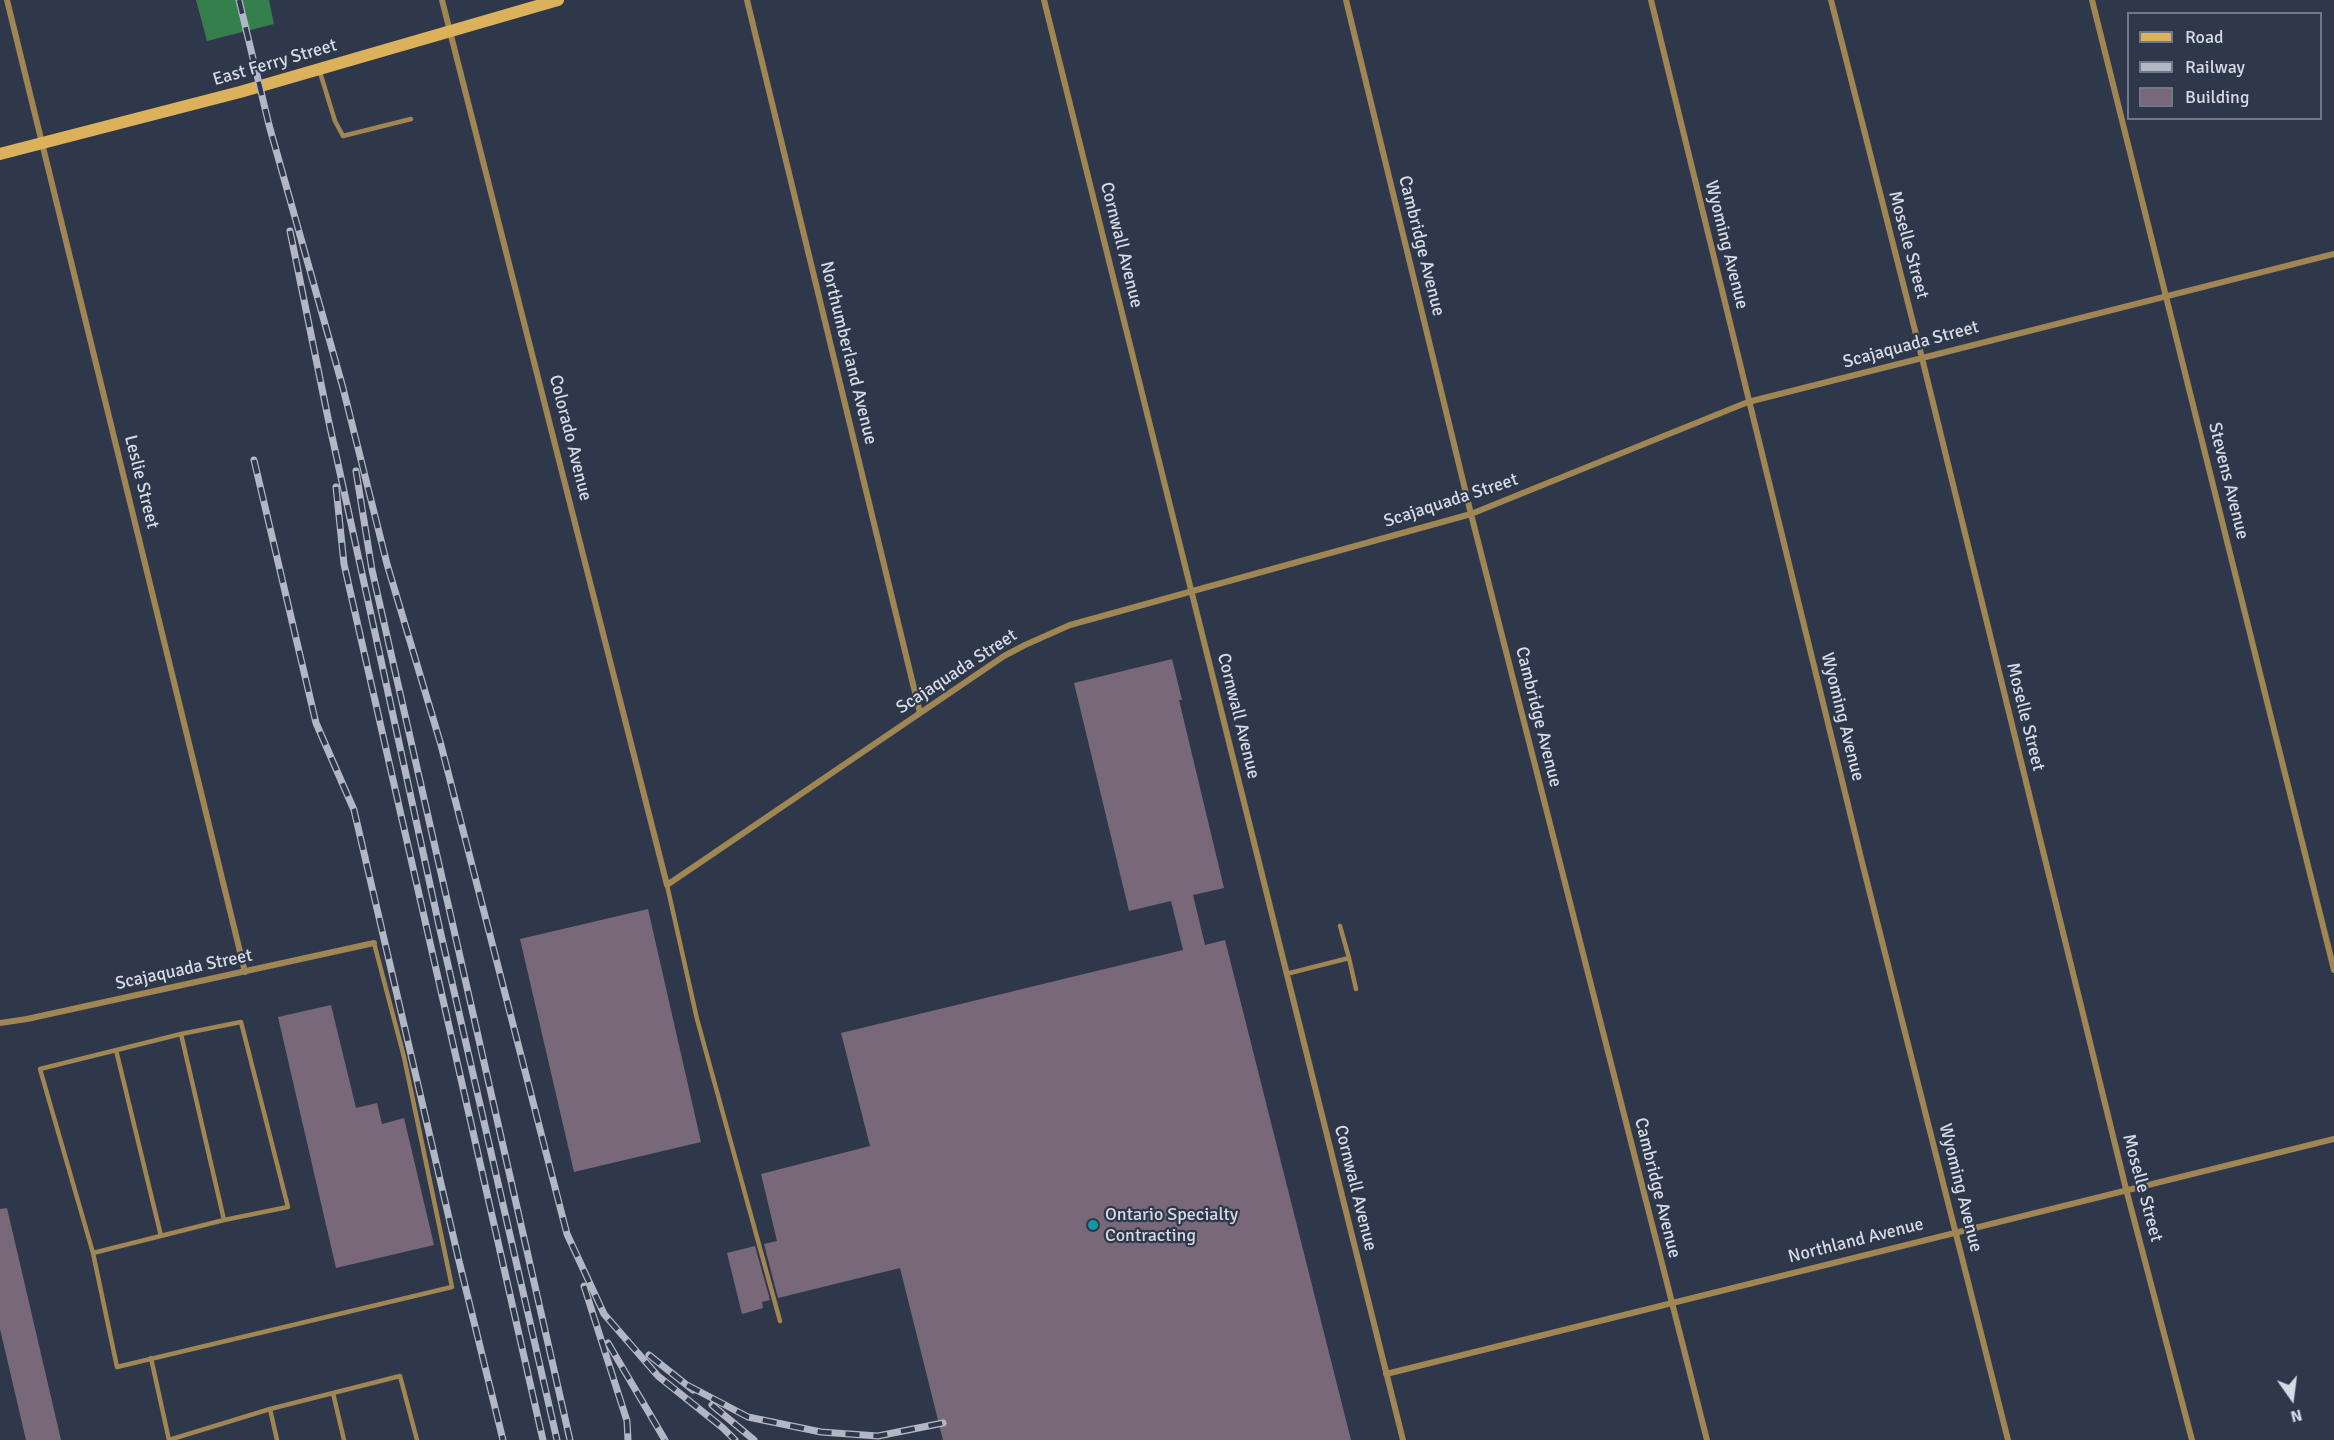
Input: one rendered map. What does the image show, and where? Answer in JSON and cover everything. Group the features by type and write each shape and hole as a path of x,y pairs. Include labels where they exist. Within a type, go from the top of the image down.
{"street":[{"name":"Leslie Street","path":"8,0 245,972"},
{"name":"Colorado Avenue","path":"442,0 667,885"},
{"name":"East Ferry Street","path":"0,154 319,69 558,0"},
{"name":"Northumberland Avenue","path":"747,0 920,713"},
{"name":"Cornwall Avenue","path":"1044,0 1403,1440"},
{"name":"Cambridge Avenue","path":"1346,0 1471,514 1707,1440"},
{"name":"Wyoming Avenue","path":"1651,0 1748,402 2008,1440"},
{"name":"Moselle Street","path":"1831,0 1922,357 2126,1189 2192,1440"},
{"name":"Stevens Avenue","path":"2092,0 2334,970"},
{"name":"Scajaquada Street","path":"667,885 920,713 1025,645 1070,625 1471,514 1748,402 2334,254"},
{"name":"Scajaquada Street","path":"0,1023 374,943"},
{"name":"Northland Avenue","path":"1386,1374 2334,1139"}],"lane":[{"path":"319,69 335,121 343,136 411,119"},
{"path":"667,885 697,1020 780,1321"},
{"path":"1340,926 1356,990"},
{"path":"93,1253 224,1220 288,1207 241,1022 181,1034 40,1069 93,1253 117,1367 452,1287 404,1057 374,943"},
{"path":"1286,974 1349,958"},
{"path":"181,1034 224,1220"},
{"path":"116,1050 161,1236"},
{"path":"151,1358 169,1440 270,1410 400,1376 417,1440"},
{"path":"333,1393 345,1440"},
{"path":"270,1410 277,1440"}],"green space":[{"path":"196,0 269,0 274,24 207,41"}],"building":[{"name":"Ontario Specialty Contracting","path":"1172,659 1182,700 1179,700 1224,888 1193,895 1205,945 1225,940 1351,1440 943,1440 900,1268 778,1298 764,1244 777,1241 761,1174 870,1146 841,1033 1183,950 1171,901 1129,911 1074,683"},
{"path":"648,909 701,1142 574,1172 520,939"},
{"path":"331,1005 356,1108 377,1103 382,1124 404,1118 434,1245 336,1268 278,1017"},
{"path":"7,1208 61,1440 26,1440 0,1329 0,1209"},
{"path":"755,1246 770,1300 762,1302 763,1308 742,1314 727,1253"}],"railway":[{"path":"239,0 269,125 343,388 387,564 441,745 567,1234 604,1314 658,1376 735,1440"},
{"path":"290,231 328,418 440,930 557,1440"},
{"path":"254,460 316,723 354,810 503,1440"},
{"path":"356,471 372,570 570,1440"},
{"path":"336,487 344,564 543,1440"},
{"path":"584,1286 627,1421 628,1440"},
{"path":"608,1343 665,1440"},
{"path":"649,1355 693,1390"},
{"path":"687,1385 748,1417 821,1432 878,1436 943,1423"},
{"path":"712,1405 754,1440"}],"place":[{"name":"Ontario Specialty Contracting","path":"1093,1225"}]}
